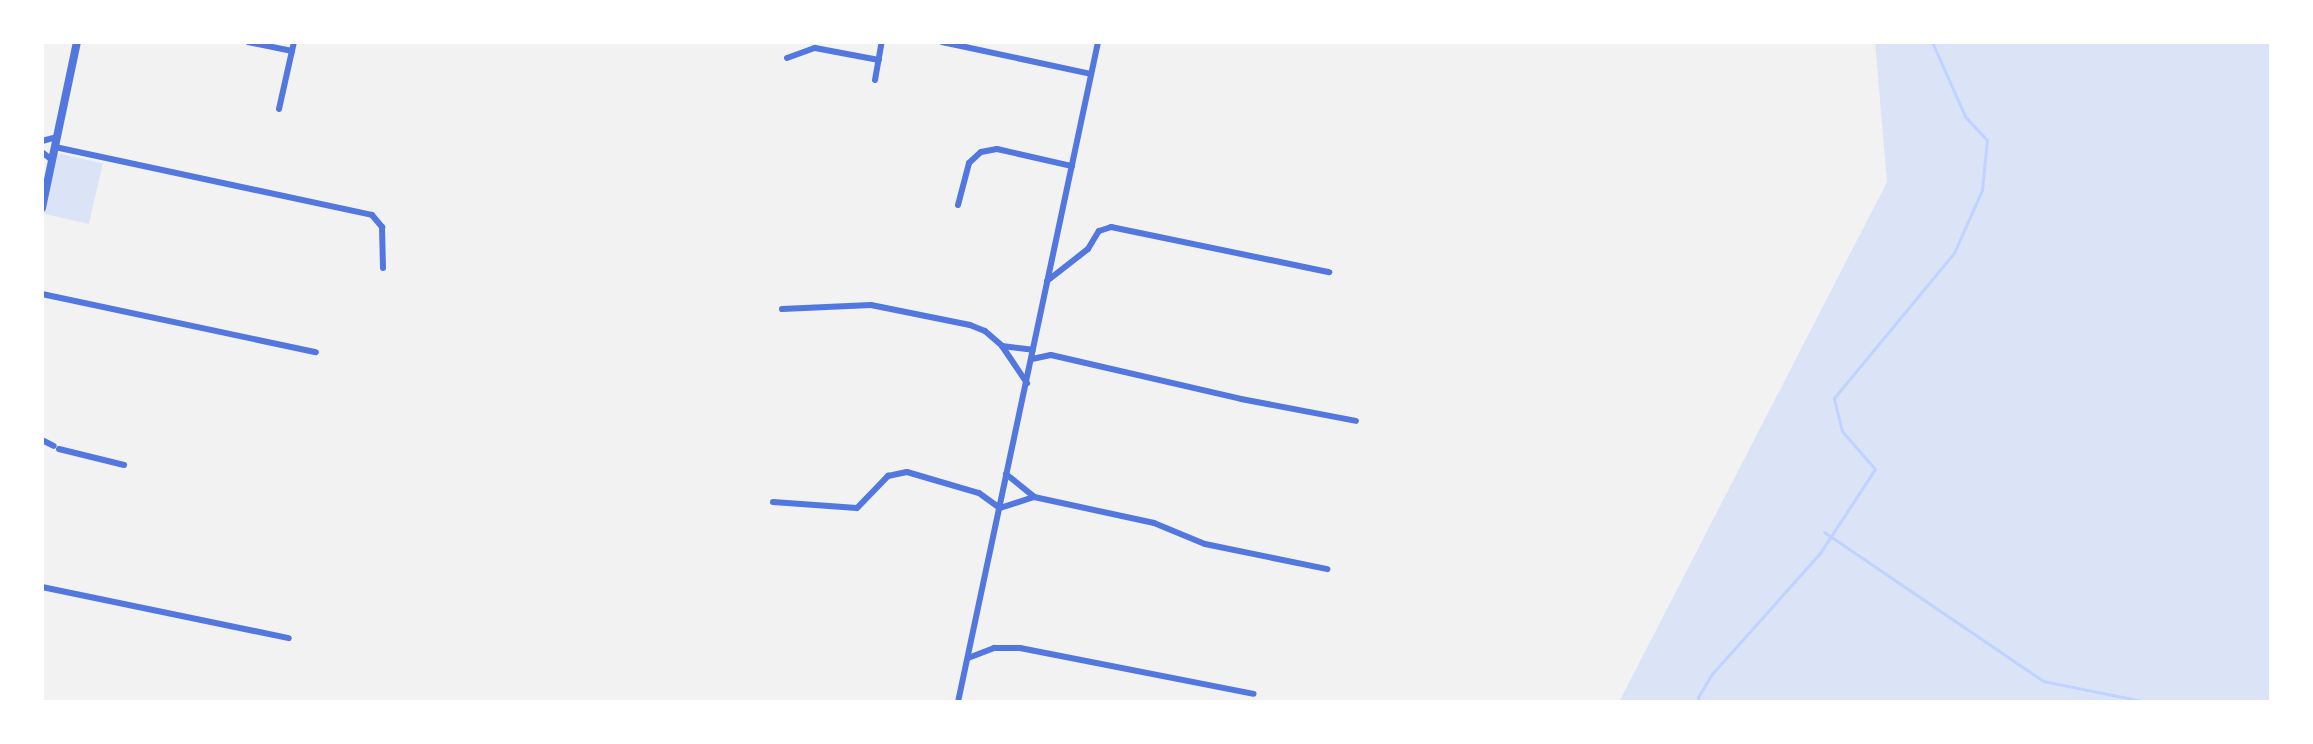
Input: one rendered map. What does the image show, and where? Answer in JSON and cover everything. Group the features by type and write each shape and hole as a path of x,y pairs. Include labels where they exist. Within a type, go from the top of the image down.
{"street":[{"path":"42,208 77,42"},
{"path":"248,42 292,51"},
{"path":"279,109 294,42"},
{"path":"875,80 882,42"},
{"path":"942,42 1091,74"},
{"path":"958,702 1098,42"},
{"path":"787,58 815,48 879,60"},
{"path":"42,141 372,215 382,227 383,268"},
{"path":"958,205 969,163 981,152 997,149 1072,166"},
{"path":"42,152 52,160"},
{"path":"1047,281 1088,249 1099,231 1111,227 1329,272"},
{"path":"42,285 56,294"},
{"path":"42,294 56,294 316,352"},
{"path":"782,309 832,304 882,307 979,328 1002,346 1027,383"},
{"path":"1002,346 1034,348 1051,355 1241,399 1356,421"},
{"path":"1032,359 1051,355"},
{"path":"42,440 56,448 124,465"},
{"path":"773,502 857,508 888,476 900,472 979,493 1000,508"},
{"path":"1006,474 1034,497 1154,523 1205,544 1327,569"},
{"path":"1000,508 1034,497"},
{"path":"42,587 289,638"},
{"path":"968,658 994,648 1020,648 1254,694"}],"shaded area":[{"path":"1875,42 2271,42 2271,702 1619,702 1887,182"},
{"path":"57,153 103,164 89,224 43,213"}],"waterway":[{"path":"1699,702 1698,697 1711,675 1820,553 1875,469 1842,431 1834,398 1954,253 1982,190 1987,140 1965,116 1932,42"},
{"path":"1824,532 2043,681 2147,702"}]}
